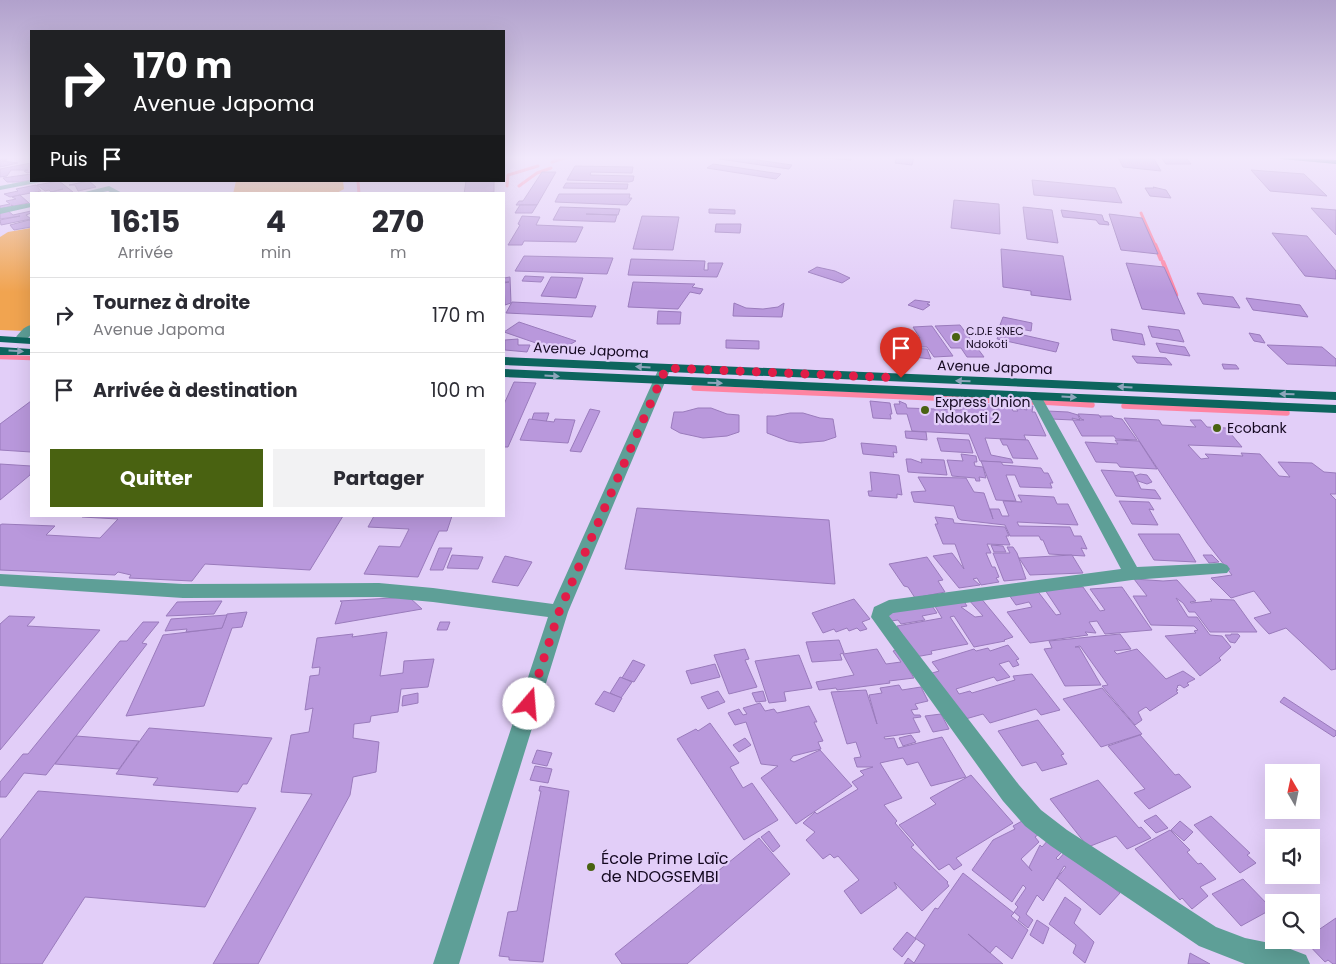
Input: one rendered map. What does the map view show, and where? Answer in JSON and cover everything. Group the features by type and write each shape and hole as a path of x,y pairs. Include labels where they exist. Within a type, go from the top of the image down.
{"main road":[{"path":"0,340 26,340"},
{"path":"0,351 30,352"},
{"name":"Avenue Japoma","path":"505,360 663,374 1035,396 1336,409"},
{"name":"Avenue Japoma","path":"505,374 663,374 1336,396"}],"street":[{"path":"0,211 30,204"},
{"path":"446,964 559,612 663,374"},
{"path":"1035,396 1132,574"},
{"path":"1221,569 1132,574 888,607 880,612 880,617 1011,793 1033,818 1059,838 1208,937 1245,951 1280,958 1297,964"},
{"path":"0,580 184,591 379,590 433,594 559,612"}],"shaded area":[{"path":"30,228 30,325 26,331 0,330 0,237 8,232"}],"building":[{"path":"7,202 29,203 11,205 0,209 0,206 10,204"},
{"path":"518,202 539,202 537,205 516,205"},
{"path":"555,202 629,202 627,205"},
{"path":"954,202 999,204 1000,234 951,228"},
{"path":"520,205 537,205 532,213 515,213"},
{"path":"560,207 620,209 618,215 586,214 617,215 615,222 553,220"},
{"path":"1023,207 1052,210 1058,243 1027,239"},
{"path":"1311,208 1336,210 1336,235"},
{"path":"709,209 735,210 735,214 709,213"},
{"path":"7,210 13,215 30,211 30,213 26,215 30,219 1,225 0,220 20,216 0,219 0,212"},
{"path":"1061,210 1102,215 1104,221 1108,222 1109,225 1099,224 1096,220 1063,217"},
{"path":"1109,214 1142,218 1158,254 1121,250"},
{"path":"522,216 540,217 536,225 583,227 576,242 524,241 522,245 508,245 520,225 518,224"},
{"path":"642,216 679,217 673,250 633,249"},
{"path":"30,220 30,227 14,230 10,225"},
{"path":"716,224 741,224 740,233 715,232"},
{"path":"1272,233 1307,236 1336,271 1336,279 1305,276"},
{"path":"1001,249 1063,256 1071,300 1031,295 1031,291 1003,287"},
{"path":"524,256 613,258 607,274 515,271"},
{"path":"631,259 705,261 704,270 708,270 708,263 723,263 717,277 628,275"},
{"path":"1126,263 1164,267 1185,314 1142,309"},
{"path":"817,267 835,271 850,278 842,283 808,272"},
{"path":"525,276 544,277 541,282 522,281"},
{"path":"510,277 511,303 505,305 505,283 509,282 505,282 505,278"},
{"path":"551,277 583,278 576,298 541,296"},
{"path":"633,282 695,284 692,287 703,289 700,294 690,292 678,309 628,307"},
{"path":"1197,293 1233,297 1240,308 1203,304"},
{"path":"1246,298 1300,305 1308,317 1253,310"},
{"path":"915,300 930,302 927,304 930,305 923,310 908,305"},
{"path":"512,302 596,306 592,317 506,313"},
{"path":"734,303 746,308 763,309 778,307 784,303 782,317 733,316"},
{"path":"658,311 681,312 680,324 657,324"},
{"path":"1003,317 1032,323 1031,331 1000,325"},
{"path":"519,322 576,341 559,351 505,331"},
{"name":"C.D.E SNEC Ndokoti","path":"960,325 984,357 967,357 961,348 951,348 935,326"},
{"path":"932,326 953,356 934,357 927,347 921,347 915,338 920,338 913,327"},
{"path":"1148,326 1179,330 1184,342 1152,337"},
{"path":"1111,329 1142,334 1145,345 1113,340"},
{"path":"1001,330 1059,343 1056,352 997,339"},
{"path":"1249,333 1260,335 1265,343 1254,341"},
{"path":"518,339 518,345 530,345 527,352 505,350 505,340"},
{"path":"726,340 759,341 759,349 726,348"},
{"path":"1156,343 1185,347 1190,356 1160,352"},
{"path":"1267,345 1322,347 1336,359 1336,366 1287,364"},
{"path":"574,346 583,347 581,354 572,351"},
{"path":"903,348 927,349 931,359 905,356"},
{"path":"1132,356 1166,358 1172,365 1137,363"},
{"path":"1222,364 1236,365 1239,369 1224,369"},
{"path":"514,382 536,383 508,447 505,447 505,402"},
{"path":"870,401 890,403 891,419 873,418"},
{"path":"899,401 906,404 907,408 961,410 959,402 1011,407 1013,411 1018,411 1016,408 1027,410 1026,407 1033,406 1032,412 1035,412 1046,436 1024,435 1026,440 985,438 991,455 1011,459 1013,463 980,461 969,434 912,431 907,414 897,414 894,404 900,404"},
{"path":"30,402 30,452 0,450 0,424"},
{"path":"711,408 727,414 739,415 739,432 727,436 703,438 680,433 671,428 674,412"},
{"path":"590,409 600,411 581,452 570,451"},
{"path":"1047,411 1068,412 1078,415 1080,420 1072,418 1073,420 1051,419"},
{"path":"534,413 549,413 546,422 534,421 532,419"},
{"path":"803,413 820,418 833,419 836,437 824,441 800,443 788,441 767,433 767,416"},
{"path":"1078,414 1099,415 1101,418 1100,416 1112,416 1122,419 1137,440 1116,439 1114,436 1082,436 1073,420 1084,420"},
{"path":"1124,418 1159,420 1162,425 1196,427 1190,420 1201,420 1207,427 1226,428 1242,447 1188,445 1201,459 1209,458 1205,454 1243,456 1241,453 1260,454 1279,476 1290,477 1278,462 1312,463 1324,472 1336,473 1336,494 1330,494 1336,500 1336,669 1331,670 1286,628 1269,634 1254,618 1271,613 1254,591 1231,598 1211,578 1232,575 1207,543"},
{"path":"529,419 554,422 555,419 575,420 568,443 520,440"},
{"path":"905,431 926,432 927,440 906,438"},
{"path":"937,438 969,440 973,453 941,451"},
{"path":"1000,439 1028,440 1038,459 1013,458 1007,445 1003,445"},
{"path":"1115,440 1139,441 1157,469 1120,467 1117,463 1096,462 1085,442 1118,444"},
{"path":"861,443 896,446 897,453 893,452 894,457 863,454"},
{"path":"961,454 976,456 977,462 974,462 975,466 983,467 986,478 979,477 980,481 976,481 975,478 952,476 947,460 963,461"},
{"path":"906,459 922,463 921,459 944,460 947,475 908,472"},
{"path":"981,461 1041,468 1044,473 1048,473 1053,483 1050,483 1052,488 1020,487 1015,475 1006,475 1016,501 996,500"},
{"path":"0,464 30,466 30,475 0,500"},
{"path":"1101,470 1133,472 1141,489 1155,490 1161,499 1116,496"},
{"path":"870,472 899,475 902,495 897,494 897,498 869,496 868,491 872,491"},
{"path":"1140,474 1147,475 1152,482 1147,484 1138,481 1135,476"},
{"path":"918,477 966,478 974,492 984,493 993,519 990,509 999,509 1002,516 1009,516 1003,501 1022,502 1018,495 1054,497 1057,504 1068,504 1078,525 1017,522 1019,526 1070,527 1074,536 1081,536 1087,549 1081,548 1085,556 1049,554 1043,540 1039,536 1010,536 1005,525 961,520 958,518 954,506 914,502 911,492 926,491"},
{"path":"1119,501 1149,502 1154,510 1149,509 1158,525 1132,524"},
{"path":"637,508 829,520 835,584 625,569"},
{"path":"82,517 342,517 310,570 205,564 192,581 129,578 131,575 118,572 115,575 0,570 0,525 2,524 55,526 46,535 100,538 118,519"},
{"path":"373,517 452,517 447,531 439,531 418,577 364,574 379,546 400,547 409,529 368,527"},
{"path":"935,517 953,519 954,523 1005,527 1010,545 987,544 991,553 986,553 992,567 995,567 999,577 996,578 999,582 981,585 977,578 973,579 980,585 959,588 933,556 952,553 964,569 955,544 943,544 935,524 938,524"},
{"path":"1138,534 1179,534 1196,562 1154,560"},
{"path":"991,545 1003,546 1006,552 994,552"},
{"path":"1007,547 1013,547 1017,553 1026,579 1004,581 993,553 1010,553"},
{"path":"439,548 452,548 443,570 430,570"},
{"path":"452,555 483,557 478,569 447,568"},
{"path":"1072,555 1083,573 1030,575 1019,558"},
{"path":"1203,555 1212,555 1219,562 1209,563"},
{"path":"505,556 532,562 518,586 492,582"},
{"path":"927,557 943,580 938,581 945,592 915,598 889,564"},
{"path":"1134,579 1177,580 1196,601 1191,603 1212,601 1210,599 1234,600 1257,632 1210,632 1195,612 1189,612 1183,603 1176,598 1188,617 1197,617 1210,635 1222,636 1231,647 1219,658 1221,660 1200,676 1165,636 1196,633 1194,631 1198,630 1194,626 1151,625 1133,596 1147,596"},
{"path":"1083,587 1100,611 1105,610 1090,589 1122,587 1152,630 1105,634 1097,621 1089,622 1096,633 1085,632 1088,635 1030,643 1007,612 1032,607 1029,602 1016,605 1007,592 1036,589 1056,615 1061,614 1045,590"},
{"path":"409,597 422,609 335,624 342,602 340,601"},
{"path":"980,597 1013,637 1005,641 974,647 954,616 950,617 968,644 931,651 932,654 915,657 897,626 942,618 933,603 963,600 967,606 961,607 975,617 983,616 968,599"},
{"path":"854,599 870,619 862,622 867,629 860,631 857,628 849,631 847,628 836,632 834,629 823,633 812,613"},
{"path":"222,601 214,614 166,616 177,602"},
{"path":"930,603 937,613 922,616 925,620 901,624 898,620 891,621 886,614"},
{"path":"247,612 242,627 232,628 204,706 126,716 163,635 222,628 227,614"},
{"path":"227,615 222,628 186,632 187,629 165,631 171,619"},
{"path":"9,616 35,617 27,626 100,630 0,750 0,624"},
{"path":"143,622 159,622 142,643 147,644 46,775 24,773 6,797 0,797 0,782 23,754 28,754 120,641 127,641"},
{"path":"440,622 450,622 447,630 437,630"},
{"path":"387,632 380,676 403,673 404,661 434,659 428,687 401,689 398,712 371,716 370,722 354,724 353,738 379,742 376,772 353,777 350,795 258,964 213,964 312,794 281,792 291,735 309,732 313,708 305,710 310,676 319,675 320,667 312,668 317,638 353,634 352,637"},
{"path":"1120,634 1131,649 1114,651 1117,654 1137,649 1166,679 1183,671 1195,679 1187,683 1189,685 1184,688 1180,685 1177,686 1176,689 1178,690 1176,691 1178,693 1150,711 1146,707 1138,712 1142,720 1135,725 1102,686 1108,685 1080,646 1075,647 1079,647 1101,685 1065,686 1044,649 1052,648 1049,641"},
{"path":"1238,634 1240,636 1235,643 1230,642 1225,635"},
{"path":"839,640 844,653 840,654 842,660 812,662 806,642"},
{"path":"1008,645 1019,659 1016,660 1019,665 1013,667 1009,661 999,664 1010,677 997,681 994,677 956,689 959,694 970,691 972,693 1015,680 1013,676 1032,674 1060,710 1041,715 1036,709 990,723 983,714 962,720 929,674 939,671 932,662 974,649 976,651 988,648 990,651"},
{"path":"745,649 749,659 745,660 757,687 729,694 714,655"},
{"path":"877,649 886,664 901,662 893,651 897,650 914,678 837,690 836,688 819,690 816,682 854,675 843,654"},
{"path":"799,655 812,688 784,692 786,701 769,703 755,661"},
{"path":"633,660 645,665 634,682 622,678"},
{"path":"715,664 720,677 691,684 686,671"},
{"path":"620,677 632,682 621,698 610,693"},
{"path":"899,685 902,690 921,687 928,701 915,704 918,709 911,710 914,715 920,715 921,717 913,718 920,732 884,737 885,739 894,738 898,748 942,737 966,777 931,786 918,762 907,765 903,758 880,763 902,798 884,805 897,821 895,823 914,845 911,847 948,882 949,886 922,911 894,882 897,888 861,914 844,891 859,880 838,856 834,858 830,854 823,859 806,840 815,832 803,823 815,812 817,814 858,789 852,782 864,775 860,771 873,767 857,767 854,758 861,757 856,742 847,744 831,692 866,690 877,724 869,695 882,693 880,688"},
{"path":"1102,688 1142,734 1101,747 1063,699"},
{"path":"604,691 622,698 614,712 595,704"},
{"path":"718,691 725,702 708,709 701,697"},
{"path":"763,691 766,701 756,702 752,693"},
{"path":"418,693 418,703 402,706 403,696"},
{"path":"1284,697 1336,731 1336,735 1334,737 1280,702"},
{"path":"760,703 765,711 774,709 777,713 809,706 823,741 818,742 821,749 793,756 790,760 794,762 820,750 852,786 796,824 761,778 778,766 761,764 746,722 735,725 728,713 739,709 743,715 747,714 743,708"},
{"path":"941,714 949,729 933,732 925,716"},
{"path":"1038,720 1064,754 1061,755 1067,764 1042,771 1036,762 1022,766 998,731"},
{"path":"710,723 739,763 730,767 743,788 752,783 778,820 744,840 677,739 696,729 698,731"},
{"path":"149,728 272,738 247,784 243,784 238,792 153,785 158,778 116,774"},
{"path":"911,735 916,742 903,746 899,738"},
{"path":"1140,735 1175,775 1179,774 1191,787 1149,809 1134,793 1145,789 1108,746"},
{"path":"76,736 139,741 119,769 55,764"},
{"path":"745,738 751,745 739,752 733,745"},
{"path":"537,750 552,753 547,766 532,763"},
{"path":"535,766 552,769 548,783 530,780"},
{"path":"971,775 1013,823 956,858 962,865 954,870 949,864 939,870 899,825 936,804 930,798"},
{"path":"1098,780 1139,828 1141,827 1151,838 1127,849 1116,836 1088,847 1050,799"},
{"path":"540,786 569,791 543,962 509,960 509,957 499,956 508,912 517,911 541,791 539,791"},
{"path":"38,791 256,808 205,907 85,897 42,964 0,964 0,840"},
{"path":"1156,815 1168,828 1156,833 1144,821"},
{"path":"1211,816 1250,853 1247,855 1256,863 1240,873 1194,825"},
{"path":"1022,821 1039,834 1035,837 1039,842 1021,859 1032,871 1029,867 1040,845 1042,847 1049,839 1062,852 1056,858 1058,860 1066,851 1120,893 1100,915 1057,878 1066,867 1064,866 1043,901 1037,895 1026,914 1033,920 1028,928 1018,920 1020,917 1014,912 1018,907 1015,904 1026,888 1023,885 1012,902 972,870 993,840 1015,829 1013,826"},
{"path":"1180,821 1193,832 1184,841 1171,830"},
{"path":"1170,830 1190,850 1187,852 1198,864 1201,863 1216,879 1200,887 1208,896 1192,909 1182,898 1180,900 1135,849"},
{"path":"769,831 780,846 773,852 761,837"},
{"path":"759,838 790,874 687,964 622,964 615,954"},
{"path":"963,873 1014,913 1011,916 1028,930 1012,959 996,946 990,953 1003,964 904,964 908,958 914,963 925,945 915,938 935,908 938,909"},
{"path":"1243,879 1265,902 1265,913 1241,926 1212,894"},
{"path":"1065,897 1081,909 1074,923 1094,942 1085,963 1073,953 1076,945 1049,924"},
{"path":"1336,918 1336,964 1328,960 1325,962 1313,949 1320,949 1320,929"},
{"path":"1037,920 1049,928 1043,944 1030,935"},
{"path":"907,932 916,939 902,957 893,949"},
{"path":"1190,953 1210,964 1188,964"}],"waterway":[{"path":"1141,213 1156,247"},
{"path":"1155,245 1161,259"},
{"path":"1163,262 1176,295"},
{"path":"0,357 30,358"},
{"path":"694,388 1033,402"},
{"path":"1042,402 1092,405"},
{"path":"1124,406 1287,413"}],"place":[{"name":"C.D.E SNEC Ndokoti","path":"956,337"},
{"name":"Express Union Ndokoti 2","path":"925,410"},
{"name":"Ecobank","path":"1217,428"},
{"name":"École Prime Laïc de NDOGSEMBI","path":"591,867"}],"route":[{"path":"529,704 559,612 666,368 901,378"}]}
